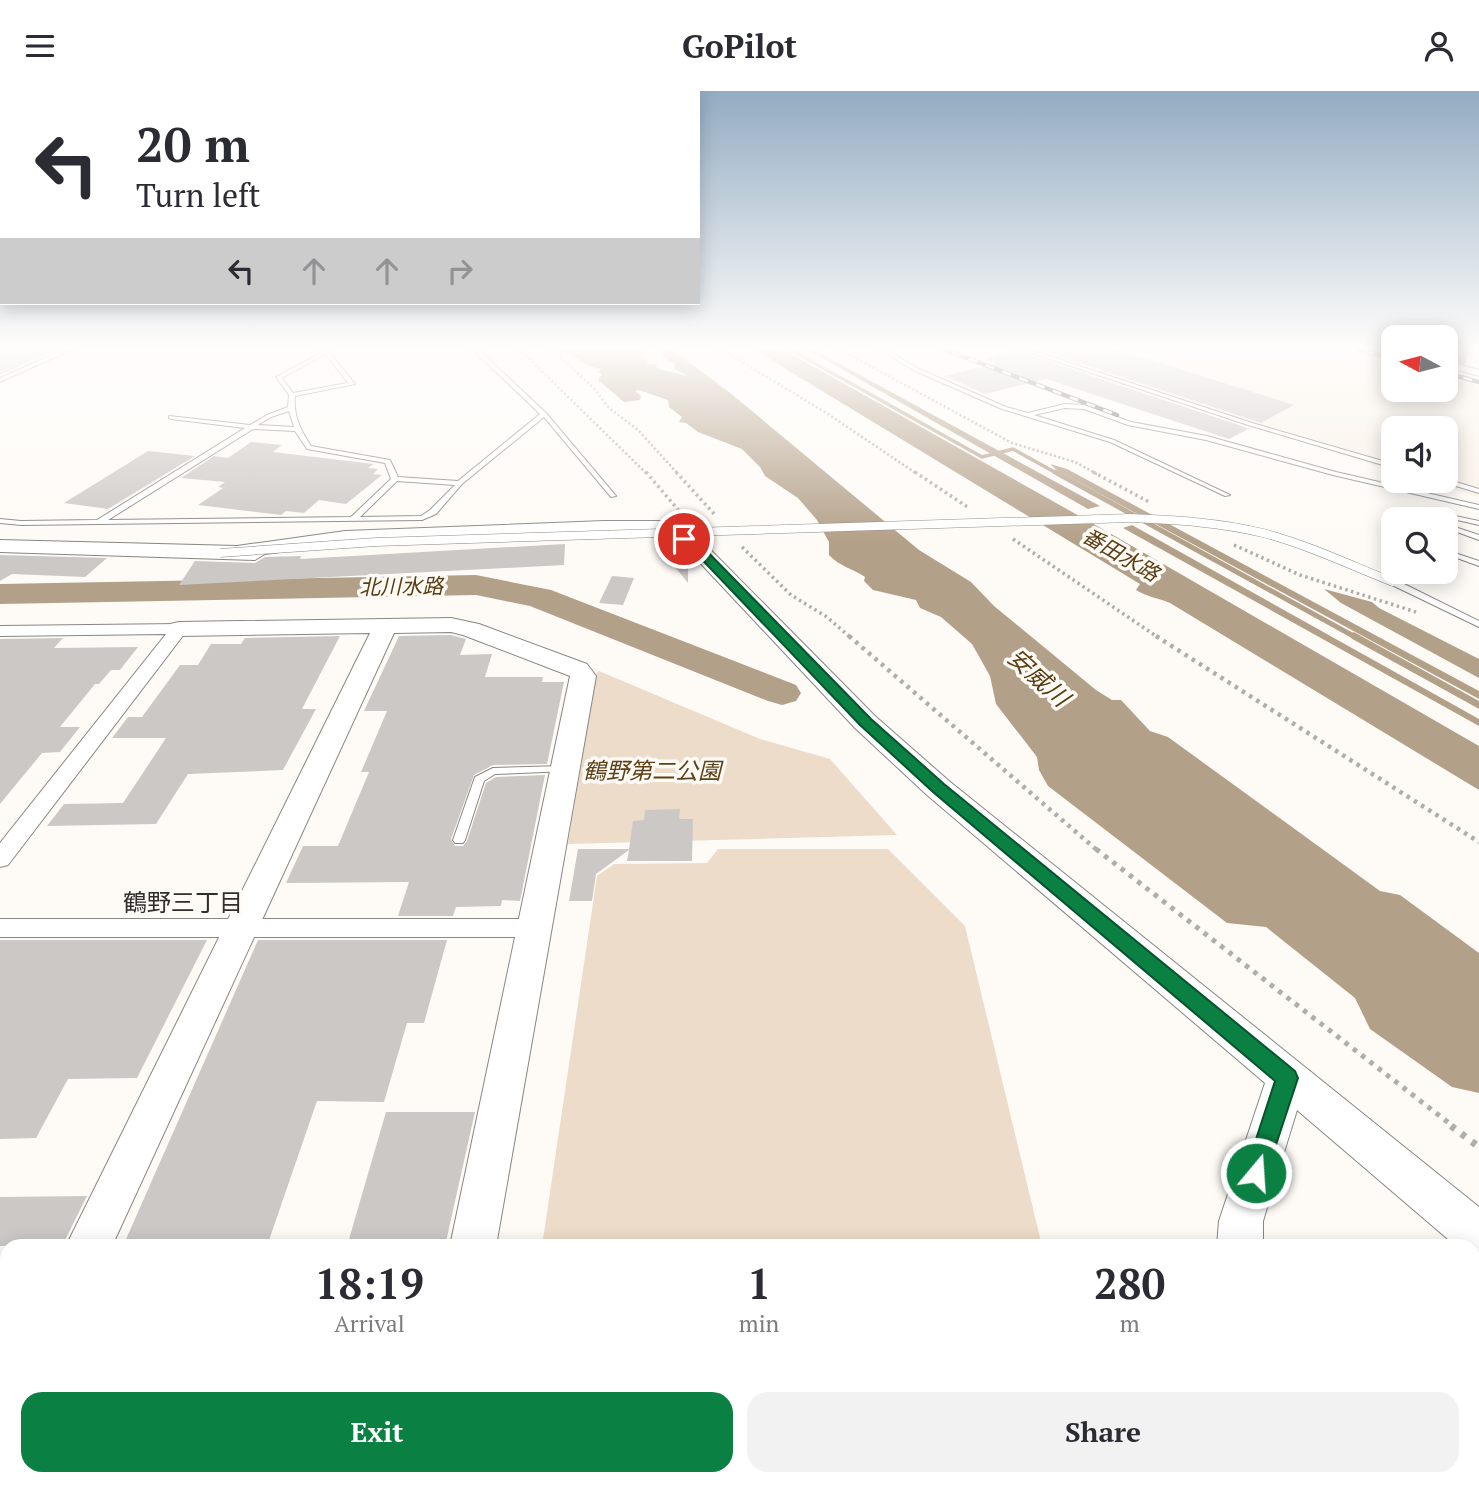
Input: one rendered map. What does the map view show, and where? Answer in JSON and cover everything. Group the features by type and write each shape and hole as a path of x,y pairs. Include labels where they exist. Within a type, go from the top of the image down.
{"street":[{"path":"0,546 220,553 330,553 684,539 689,532 865,722 938,788 1479,1236"},
{"path":"92,1239 386,625"},
{"path":"0,631 451,625 470,628 578,669 583,676 474,1239"},
{"path":"0,859 179,629"},
{"path":"0,928 536,928"},
{"path":"1240,1239 1241,1221 1287,1078"}],"lane":[{"path":"188,419 190,411"},
{"path":"99,522 269,416 283,411"},
{"path":"290,411 309,448 388,461 395,479"},
{"path":"541,411 613,496"},
{"path":"1014,411 1112,441 1227,495"},
{"path":"1028,415 1047,411"},
{"path":"1093,411 1138,426 1207,438 1335,474 1479,507"},
{"path":"1211,411 1381,462"},
{"path":"0,521 422,518 433,512 460,483 544,414"},
{"path":"171,417 251,428 298,429"},
{"path":"352,520 395,479 460,483"},
{"path":"1458,485 1479,491"},
{"path":"220,553 376,542 1077,518 1155,519 1215,524 1285,540 1392,582 1479,624"},
{"path":"1458,518 1479,523"},
{"path":"1458,530 1479,538"},
{"path":"1458,556 1479,564"},
{"path":"459,840 479,779 494,771 566,769"}],"path":[{"path":"584,411 630,455 689,532"},
{"path":"613,411 638,430 719,520"},
{"path":"823,411 970,509"},
{"path":"953,411 1012,443 1075,462 1160,507"},
{"path":"1004,532 1116,611 1479,842"},
{"path":"736,540 791,595 836,624 1106,858 1479,1147"},
{"path":"1232,544 1300,575 1424,615"}],"shaded area":[{"path":"1205,411 1479,411 1479,497 1458,491 1458,416 1381,416 1381,467"}],"green space":[{"name":"鶴野第二公園","path":"599,671 760,739 830,759 897,835 568,844 596,674"},
{"path":"718,849 888,849 965,926 1040,1239 543,1239 597,876 614,864 707,863"}],"water":[{"name":"安威川","path":"674,411 752,411 919,550 971,582 994,606 1096,690 1112,700 1121,700 1150,731 1168,737 1380,891 1400,895 1479,953 1479,1093 1452,1087 1370,1029 1355,998 1266,927 1227,923 1048,786 1039,770 1037,757 996,704 990,676 972,644 941,617 920,608 916,600 873,590 864,581 865,577 833,559 829,555 829,542 817,520 798,498 765,476 742,449 679,422 682,417"},
{"name":"番田水路","path":"855,411 893,411 1479,746 1479,790 1170,603 1136,590 1140,584"},
{"path":"916,411 926,411 1100,506 1088,509"},
{"path":"1050,464 1067,469 1479,691 1479,699 1058,471"},
{"path":"1132,525 1479,719 1479,726 1123,528"},
{"path":"1324,589 1372,602 1479,659 1479,678 1341,603"}],"building":[{"path":"1144,411 1197,411 1250,428 1229,439"},
{"path":"1225,411 1283,411 1261,423"},
{"path":"251,442 282,445 273,452 374,464 368,468 378,469 373,474 382,475 346,504 319,500 304,513 286,511 281,515 198,505 223,488 218,487 225,482 181,478 214,456 228,458"},
{"path":"148,451 195,456 108,509 64,503"},
{"path":"565,544 564,565 179,585 195,561 255,563 265,557 301,556 300,559"},
{"path":"681,546 688,554 688,583 659,547"},
{"path":"0,555 107,558 85,577 12,574 0,581"},
{"path":"612,576 634,578 623,605 599,603"},
{"path":"451,635 466,639 460,655 492,654 485,677 543,677 542,682 564,682 547,764 493,765 474,775 451,839 455,846 463,846 467,841 486,783 496,777 545,775 520,901 502,900 501,906 456,907 453,916 398,916 409,882 286,883 303,846 338,846 369,772 361,772 387,711 364,711 399,636"},
{"path":"340,636 302,709 316,709 283,770 188,774 156,824 47,826 64,804 123,803 166,738 112,738 128,717 142,717 180,665 198,665 211,644 241,644 245,638"},
{"path":"63,638 54,648 138,647 120,670 111,670 99,684 95,684 60,727 80,727 60,752 42,753 0,804 0,639"},
{"path":"680,809 679,819 693,819 692,861 627,861 629,850 596,874 592,901 569,901 578,849 629,849 633,821 644,820 645,810"},
{"path":"0,940 207,940 137,1078 68,1079 36,1138 0,1139"},
{"path":"258,940 447,940 424,1023 407,1023 384,1102 317,1101 269,1239 126,1239"},
{"path":"386,1112 475,1112 447,1239 349,1239"},
{"path":"87,1196 66,1239 0,1239 0,1197"}],"waterway":[{"path":"900,411 982,457 1013,449 1058,474"},
{"path":"1055,472 1357,638"},
{"name":"北川水路","path":"0,594 476,585 539,597 782,693"},
{"path":"1354,636 1479,705"}],"railway":[{"path":"1107,411 1117,415"}],"district":[{"name":"鶴野三丁目","path":"183,902"}],"route":[{"path":"684,539 694,545 865,722 938,788 1287,1078 1256,1173"}]}
